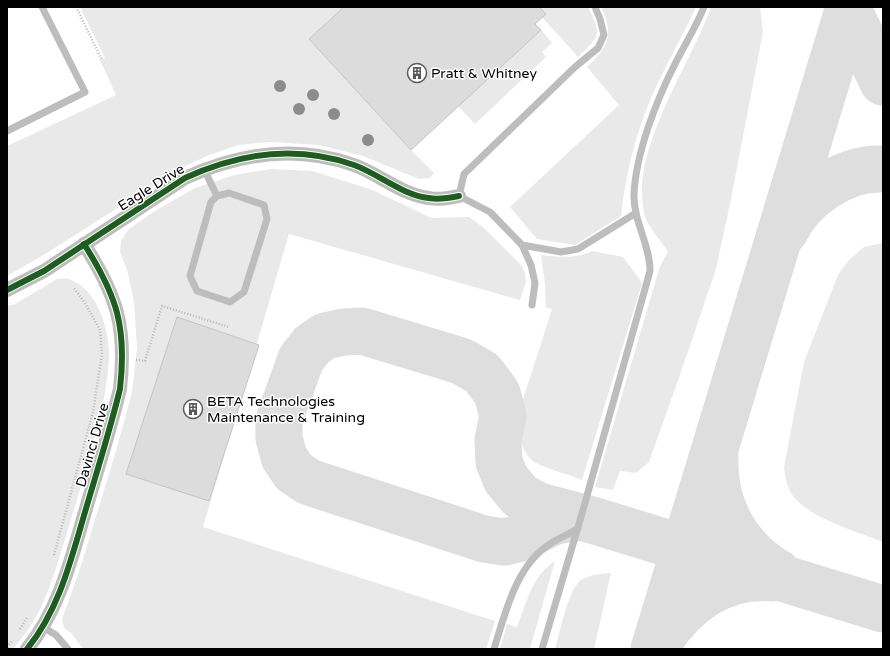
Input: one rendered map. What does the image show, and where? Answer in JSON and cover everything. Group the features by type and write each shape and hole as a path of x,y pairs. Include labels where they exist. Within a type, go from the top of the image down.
{"street":[{"name":"Eagle Drive","path":"7,290 44,271 166,189 204,169 243,157 282,153 319,156 354,165 415,194 428,198 459,196"},
{"name":"Davinci Drive","path":"27,649 43,626 56,602 68,569 109,432 120,389 124,359 122,336 117,311 108,286 84,244"}],"lane":[{"path":"7,131 85,92 42,7"},
{"path":"532,305 535,283 531,265 522,245 490,212 459,196 464,174 575,67 598,48 604,35 600,19 594,7"},
{"path":"542,649 650,271 650,257 636,213 634,196 636,175 658,101 672,70 697,26 704,7"},
{"path":"204,169 217,196"},
{"path":"229,193 264,205 267,219 244,292 230,302 197,291 190,276 211,202 217,196 229,193"},
{"path":"522,245 561,252 573,250 636,213"},
{"path":"494,649 515,585 535,558 549,544 577,529"},
{"path":"43,626 56,635 68,649"}],"path":[{"path":"76,7 102,60"},
{"path":"54,556 93,412 102,360 100,330 85,302 73,287"},
{"path":"102,360 124,359 144,361 162,306 229,327"},
{"path":"18,633 29,616"},
{"path":"7,647 14,638"}],"shaded area":[{"path":"80,7 344,7 309,39 434,173 430,178 419,179 363,156 319,145 269,142 238,145 207,156 179,169 42,256 7,276 7,146 116,95 100,60 105,58"},
{"path":"539,7 588,7 597,30 595,39 578,57 542,17 545,14"},
{"path":"601,7 696,7 649,103 631,159 621,216 575,245 537,239 510,207 619,105 587,67 600,54 607,40 608,26"},
{"path":"711,7 760,7 763,32 716,269 649,462 636,473 620,471 613,490 595,487 660,266 668,252 652,230 645,216 642,191 645,164 653,137 664,110"},
{"path":"541,30 552,43 542,52 546,57 475,124 458,106"},
{"path":"272,169 312,171 370,189 432,218 469,217 484,228 521,265 525,273 526,282 520,300 289,234 203,527 495,621 486,649 83,649 72,634 64,628 62,619 79,572 116,451 132,392 137,348 134,301 127,270 120,252 121,241 128,230 153,212 195,188 234,175"},
{"path":"883,243 883,542 822,518 801,504 793,496 789,489 784,467 804,362 838,275 849,260 864,247"},
{"path":"592,251 623,257 642,283 582,480 536,463 531,459 523,447 519,433 518,418 552,309 546,308 545,284 541,255 561,257 574,256 586,254"},
{"path":"57,279 69,279 79,284 95,301 100,312 109,347 105,394 92,447 53,578 43,603 26,633 13,649 7,649 7,306 15,304"},
{"path":"555,561 530,649 500,649 507,624 517,627 531,590 541,574"},
{"path":"611,573 594,649 555,649 568,602 576,585 581,580 588,577"}],"building":[{"name":"Pratt & Whitney","path":"344,7 539,7 546,14 535,24 541,30 411,150 309,39"},
{"name":"BETA Technologies Maintenance & Training","path":"177,317 259,345 209,501 126,474"}],"taxiway":[{"path":"847,7 883,82"},
{"path":"654,649 849,7"},
{"path":"785,231 792,218 825,186 853,173 883,169"},
{"path":"581,517 555,521 521,538 504,542 484,539 309,482 294,472 284,457 279,438 279,420 301,359 312,345 325,336 344,332 362,331 461,361 482,373 497,393 503,416 498,440 499,462 506,479 520,496 539,506 592,520 883,609"},
{"path":"715,457 715,475 718,492 723,509 730,524 750,551 763,563 778,573"},
{"path":"660,640 682,613 694,602 708,593 738,581 755,578 773,578"}],"cycle path":[{"path":"7,290 44,271 185,178 205,169 247,158 268,155 311,155 354,165 400,189 419,196 436,199 459,196"},
{"path":"27,649 48,618 63,584 75,548 120,389 122,348 117,313 105,280 84,244"}],"place":[{"name":"Pratt & Whitney","path":"417,73"},
{"name":"BETA Technologies Maintenance & Training","path":"193,409"}]}
